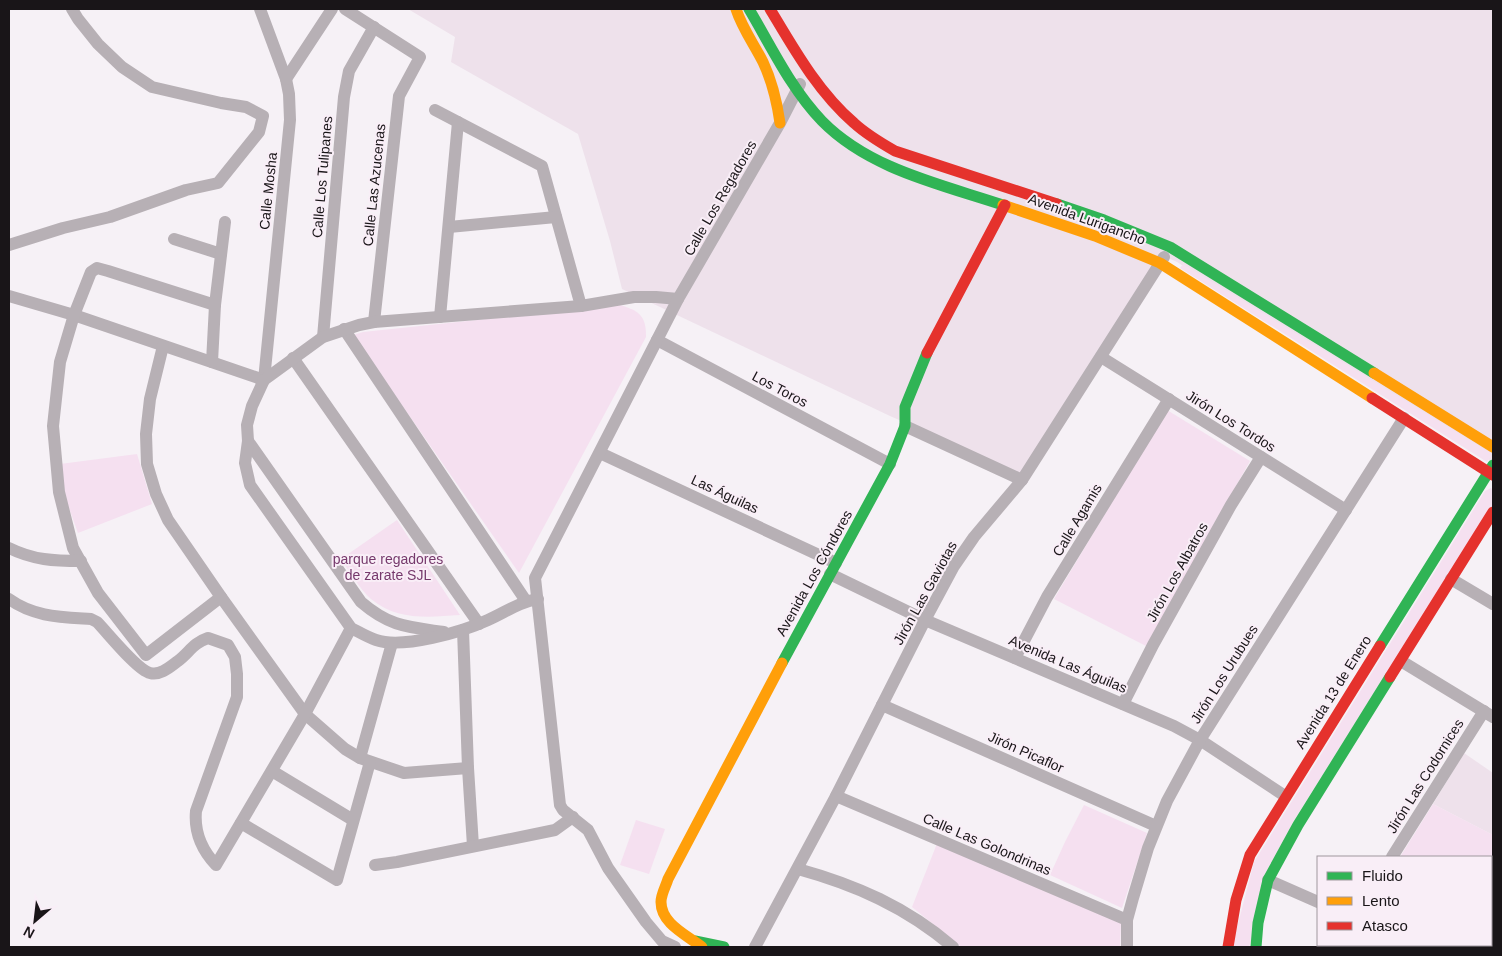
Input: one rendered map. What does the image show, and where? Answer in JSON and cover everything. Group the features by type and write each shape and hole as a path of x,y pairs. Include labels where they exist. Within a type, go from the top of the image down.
{"main road":[{"path":"736,9 770,78 780,123"},
{"name":"Avenida Lurigancho","path":"749,9 798,89 821,120 832,131 874,159 896,169 1101,237 1160,263 1404,418 1492,471"},
{"name":"Avenida Lurigancho","path":"770,9 806,69 827,98 863,132 895,151 1104,220 1170,247 1493,447"},
{"name":"Avenida Los Cóndores","path":"695,945 668,922 660,901 665,888 707,802 890,464 905,426 905,407 926,355 1005,205"},
{"name":"Avenida 13 de Enero","path":"1228,947 1240,882 1250,855 1492,471"},
{"path":"1256,947 1258,923 1268,880 1298,825 1493,512"},
{"path":"695,945 705,942 724,947"}],"street":[{"path":"9,245 64,228 110,217 186,190 218,183 258,132 263,116 246,107 152,87 122,67 98,44 78,20 72,9"},
{"name":"Calle Mosha","path":"260,9 286,79 290,120 264,380"},
{"path":"286,79 332,9"},
{"path":"345,9 374,27"},
{"name":"Calle Las Azucenas","path":"374,27 420,57 398,96 374,322"},
{"name":"Calle Los Tulipanes","path":"322,337 344,97 349,71 374,27"},
{"name":"Calle Los Regadores","path":"675,947 662,941 646,922 608,868 588,830 563,810 560,805 532,600 535,578 678,299 780,123 806,69"},
{"path":"435,110 542,166 581,306"},
{"path":"440,317 458,122"},
{"path":"449,227 556,217"},
{"path":"212,362 215,305 225,222"},
{"path":"174,239 221,254"},
{"name":"Jirón Las Gaviotas","path":"755,947 798,869 954,566 974,537 1022,480 1170,247"},
{"path":"215,305 98,268 91,272 74,315 60,362 53,426 60,492 73,548 98,594 146,655 221,597"},
{"path":"9,296 74,315 264,380"},
{"path":"344,329 532,600 459,631 422,640 392,643 376,640 351,628 250,484 245,463 248,441 247,425 252,406 264,380 322,337 344,329 374,322 581,306 634,298 678,299"},
{"name":"Los Toros","path":"657,340 890,464"},
{"path":"163,346 150,399 146,434 147,464 156,494 168,520 305,714 345,749 365,760 404,773 468,768"},
{"name":"Jirón Los Tordos","path":"1101,357 1346,510"},
{"path":"293,358 479,624"},
{"name":"Calle Agamis","path":"1015,658 1048,597 1169,399"},
{"name":"Jirón Los Urubues","path":"1126,947 1127,920 1156,826 1167,801 1200,740 1404,418"},
{"path":"905,426 1022,480"},
{"path":"248,441 361,602 375,614 394,624 459,631"},
{"name":"Las Águilas","path":"600,452 836,563"},
{"name":"Jirón Los Albatros","path":"1124,704 1153,645 1231,505 1261,457"},
{"path":"9,548 26,556 59,561 81,561"},
{"name":"Avenida Las Águilas","path":"830,574 925,620 1174,726 1200,740 1286,796"},
{"path":"1451,579 1493,604"},
{"path":"9,599 16,604 43,615 91,619 97,622 138,666 150,673 160,672 179,660 198,642 208,638 228,645 235,657 237,697 196,811 195,823 197,836 206,855 216,865 305,714 351,628"},
{"path":"459,631 473,846"},
{"path":"241,823 337,880 353,820 392,643"},
{"path":"1400,661 1489,714"},
{"name":"Jirón Picaflor","path":"882,705 1156,826"},
{"name":"Jirón Las Codornices","path":"1393,856 1489,714"},
{"path":"272,771 353,820"},
{"name":"Calle Las Golondrinas","path":"836,796 1127,920"},
{"path":"375,865 555,830 573,817"},
{"path":"798,869 854,886 891,904 923,924 952,947"},
{"path":"1268,880 1317,902"}],"shaded area":[{"path":"408,9 1493,9 1493,462 1177,262 1166,257 1020,473 890,416 622,289 610,241 578,134 451,62 455,37"},
{"path":"1464,753 1493,773 1493,835 1433,804"}],"green space":[{"path":"1183,264 1491,453 1491,457 1487,462 1180,268"},
{"path":"620,305 640,315 645,324 646,337 519,573 353,335 363,332"},
{"path":"1167,410 1250,461 1146,646 1054,599"},
{"path":"137,454 152,504 78,533 65,497 60,464"},
{"path":"1491,488 1493,490 1493,504 1293,822 1249,947 1232,947 1254,862 1485,491"},
{"name":"parque regadores de zarate SJL","path":"397,520 460,615 414,616 392,611 381,606 367,595 341,559"},
{"path":"1433,804 1493,835 1493,935 1492,856 1401,856"},
{"path":"1084,805 1147,833 1122,908 1050,875"},
{"path":"636,820 665,829 649,874 620,865"},
{"path":"938,841 1121,920 1120,947 961,947 912,907"}],"traffic: fast":[{"path":"749,9 782,67 801,95 822,121 841,138 883,163 906,173 1003,205"},
{"path":"1057,204 1104,220 1170,247 1374,373"},
{"path":"782,663 890,464 905,426 905,407 927,353"},
{"path":"1380,646 1493,465"},
{"path":"1256,947 1258,923 1268,880 1298,825 1390,677"},
{"path":"695,941 724,947"}],"traffic: slow":[{"path":"736,9 741,23 766,69 774,92 780,123"},
{"path":"1003,205 1095,236 1160,263 1372,398"},
{"path":"1374,373 1493,447"},
{"path":"702,947 682,933 665,917 662,910 662,896 668,879 782,663"}],"traffic: jam":[{"path":"770,9 788,39 829,98 854,123 874,138 895,151 1057,204"},
{"path":"927,353 1005,205"},
{"path":"1372,398 1493,475"},
{"path":"1390,677 1493,512"},
{"path":"1228,947 1236,900 1250,855 1380,646"}]}
